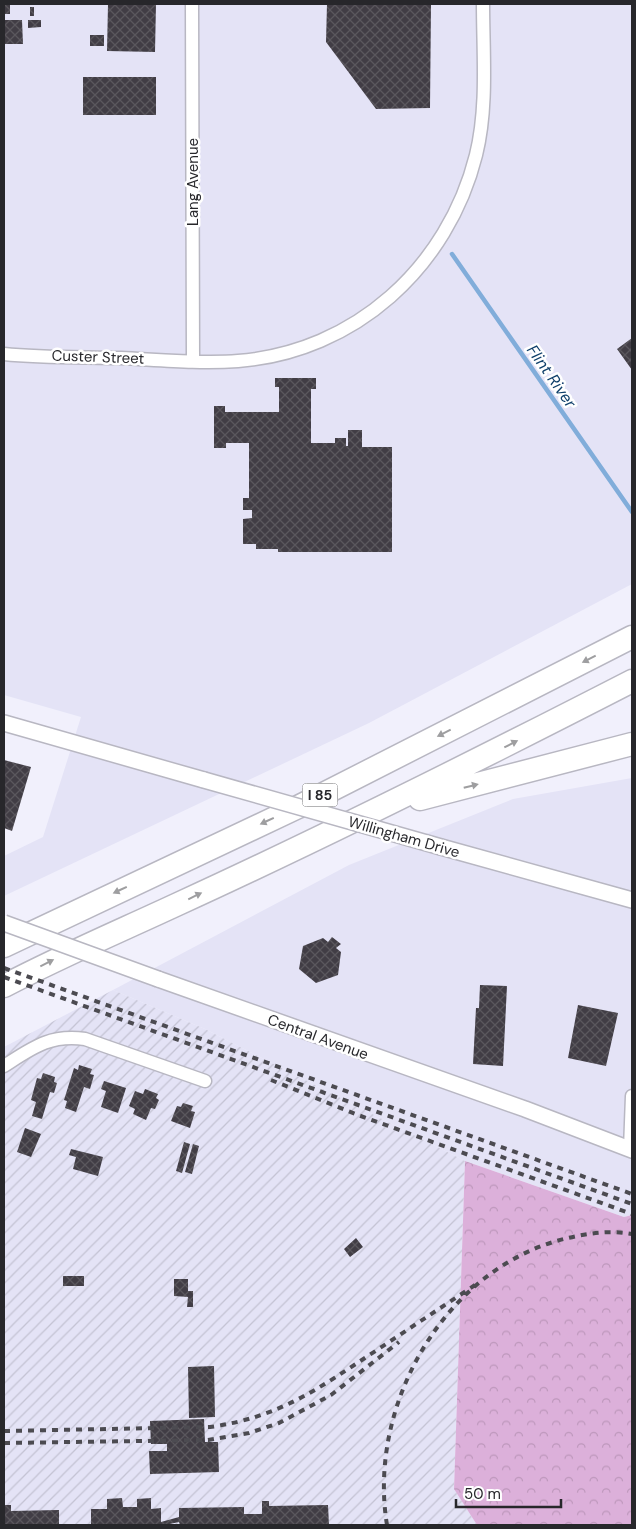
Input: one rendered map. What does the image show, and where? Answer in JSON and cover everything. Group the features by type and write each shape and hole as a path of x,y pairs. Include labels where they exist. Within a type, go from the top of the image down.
{"highway":[{"name":"I 85","path":"4,946 298,807 632,637"},
{"name":"I 85","path":"4,986 76,949 178,904 373,811 632,681"},
{"path":"373,811 632,744"}],"street":[{"name":"Lang Avenue","path":"192,4 193,361"},
{"name":"Custer Street","path":"4,354 193,361 246,360 279,355 318,342 355,324 388,300 418,272 442,238 463,198 477,154 482,109 483,4"},
{"name":"Willingham Drive","path":"4,723 632,900"},
{"name":"Central Avenue","path":"4,923 524,1109 631,1150"},
{"path":"4,1066 37,1045 53,1039 69,1037 85,1039 205,1081"},
{"path":"631,1150 632,1096"}],"shaded area":[{"path":"4,4 632,4 632,584 369,723 4,896 4,856 43,837 81,717 4,695"},
{"path":"632,778 632,1215 624,1217 465,1161 205,1029 113,990 349,865 513,799"},
{"path":"113,990 205,1029 465,1161 454,1489 477,1525 4,1525 4,1047"}],"green space":[{"path":"465,1161 624,1217 632,1215 632,1525 477,1525 454,1489"}],"building":[{"path":"4,4 10,4 10,14 4,14"},
{"path":"108,4 156,4 155,52 107,51"},
{"path":"327,4 431,4 430,108 376,109 326,42"},
{"path":"30,7 34,7 34,16 30,16"},
{"path":"4,20 22,20 23,44 4,44"},
{"path":"28,20 41,20 41,27 28,28"},
{"path":"90,35 104,35 104,46 90,46"},
{"path":"83,77 156,77 156,115 83,115"},
{"path":"632,338 632,370 617,349"},
{"path":"275,378 316,378 316,389 311,389 311,443 335,443 335,438 346,438 346,446 348,446 348,430 362,430 362,447 392,447 392,552 278,552 278,549 256,549 256,544 243,544 243,519 252,518 252,510 243,510 243,498 249,498 249,443 226,443 226,448 214,448 214,406 225,406 225,412 279,412 279,387 275,387"},
{"path":"4,760 31,767 12,831 4,828"},
{"path":"332,937 341,944 336,948 341,952 338,975 316,983 299,969 303,946 323,938 328,942"},
{"path":"480,985 507,986 503,1066 473,1064 476,1008 479,1008"},
{"path":"578,1005 618,1013 606,1066 568,1058"},
{"path":"79,1065 92,1069 90,1074 94,1075 90,1089 84,1087 76,1112 65,1108 67,1101 64,1100 74,1068 78,1070"},
{"path":"43,1073 55,1077 54,1082 57,1083 54,1093 50,1092 42,1119 32,1116 36,1102 31,1100 37,1078 41,1079"},
{"path":"104,1081 126,1088 118,1113 101,1107 106,1091 101,1089"},
{"path":"145,1089 158,1094 156,1098 159,1100 155,1109 151,1108 146,1120 133,1114 135,1109 129,1106 135,1091 143,1094"},
{"path":"183,1103 193,1106 191,1111 195,1112 190,1128 171,1121 177,1106 181,1107"},
{"path":"25,1128 41,1134 31,1157 17,1152"},
{"path":"184,1142 190,1144 182,1173 176,1171"},
{"path":"193,1144 199,1146 192,1174 185,1172"},
{"path":"71,1149 103,1157 98,1176 73,1169 76,1157 69,1155"},
{"path":"356,1238 363,1247 350,1257 344,1249"},
{"path":"63,1276 84,1276 84,1286 63,1286"},
{"path":"174,1279 188,1279 188,1291 193,1291 193,1307 187,1307 188,1297 174,1296"},
{"path":"214,1366 215,1417 189,1418 188,1367"},
{"path":"204,1419 205,1442 218,1442 219,1472 150,1474 149,1451 167,1451 167,1444 151,1444 150,1421"},
{"path":"122,1498 123,1507 137,1507 137,1499 151,1498 151,1509 161,1508 161,1522 179,1517 179,1508 244,1507 244,1514 262,1514 262,1501 269,1501 269,1506 328,1505 329,1525 180,1525 179,1522 165,1525 91,1525 91,1509 107,1509 107,1499"},
{"path":"4,1505 11,1505 11,1511 59,1510 59,1525 4,1525"}],"waterway":[{"name":"Flint River","path":"452,254 632,512"}],"railway":[{"path":"4,968 632,1194"},
{"path":"4,977 632,1204"},
{"path":"271,1080 358,1115 632,1214"},
{"path":"387,1525 384,1479 390,1433 403,1388 424,1347 452,1309 485,1278 524,1253 568,1238 584,1235 608,1232 632,1234"},
{"path":"4,1431 210,1427 258,1416 298,1399 317,1388 475,1285"},
{"path":"4,1443 208,1440 249,1433 279,1423 331,1395 399,1342"}]}
